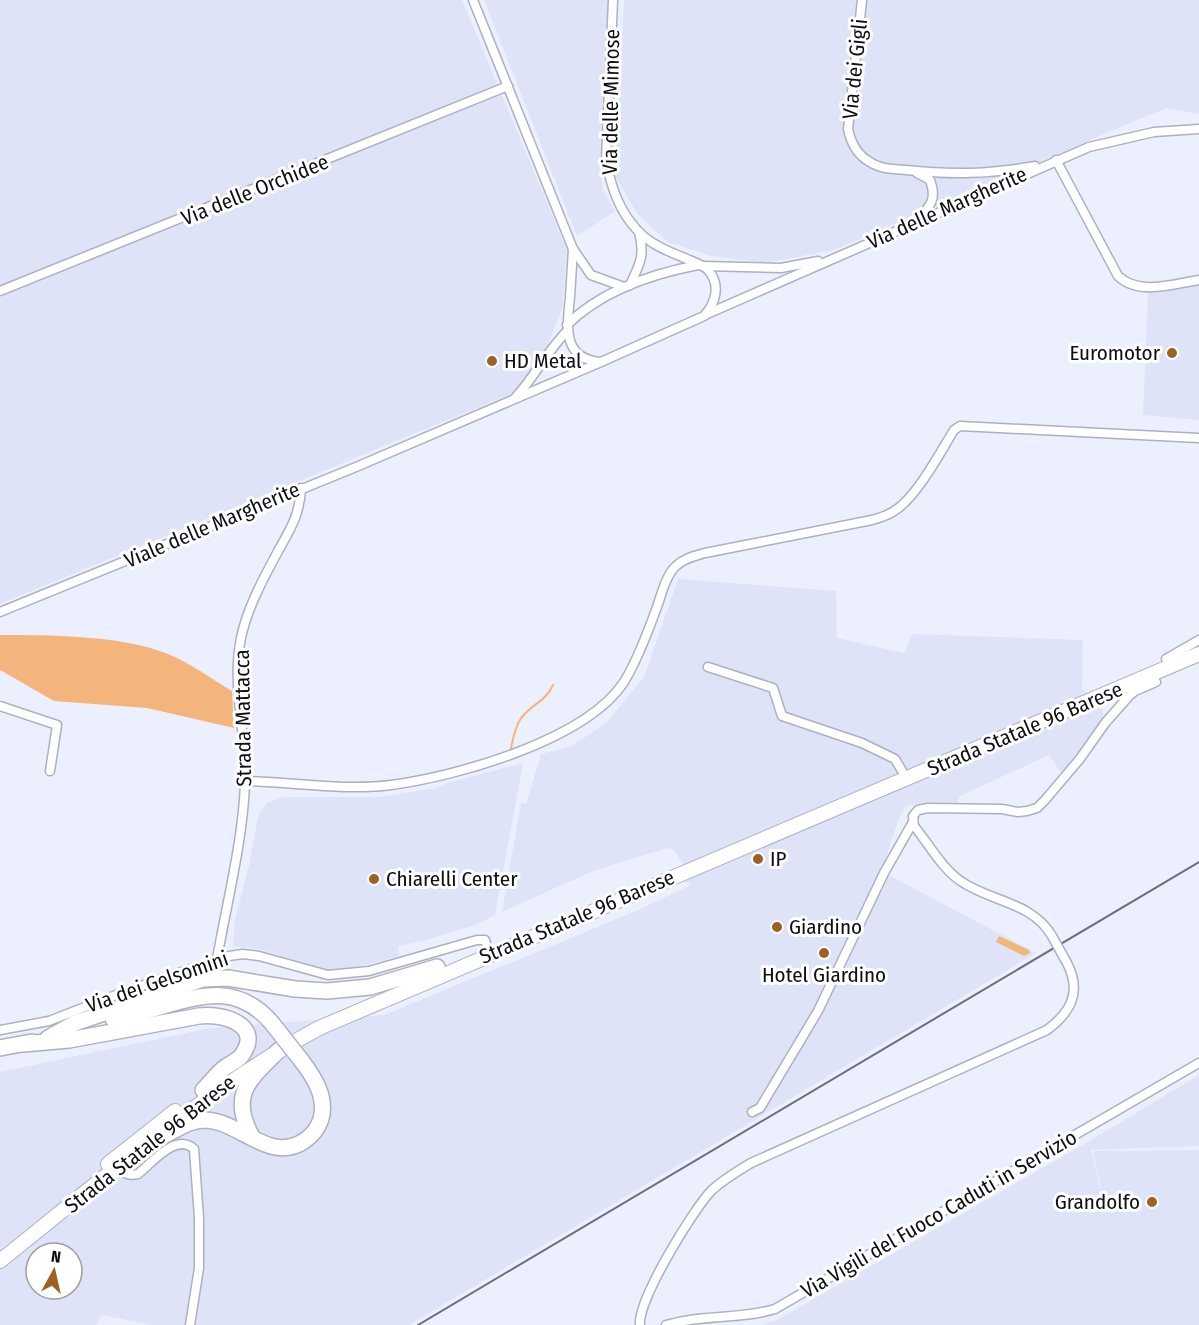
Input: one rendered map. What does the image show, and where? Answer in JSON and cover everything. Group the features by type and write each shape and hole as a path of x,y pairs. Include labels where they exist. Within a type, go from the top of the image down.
{"highway":[{"path":"48,1038 75,1023 203,979 228,978 303,990 327,991 370,987 437,967"},
{"path":"0,1048 48,1038 209,995 226,996 241,999 256,1007 302,1060 318,1085 322,1100 322,1116 316,1129 307,1140 299,1144 284,1148 266,1145 230,1125 204,1120 188,1123 167,1136 154,1140"},
{"path":"23,1044 69,1040 209,1014 228,1017 241,1025 245,1031 246,1047 239,1058 221,1071 203,1090"},
{"path":"252,1137 242,1114 242,1097 252,1078 279,1050"}],"main road":[{"name":"Strada Statale 96 Barese","path":"0,1249 203,1090 249,1058 303,1026 335,1010 1199,645"},
{"name":"Strada Statale 96 Barese","path":"0,1261 225,1085 279,1050 319,1028 1127,686 1151,681 1199,654"}],"street":[{"path":"473,0 573,249 591,275 627,286"},
{"name":"Via delle Mimose","path":"613,0 606,160 610,186 639,232"},
{"name":"Via dei Gigli","path":"862,0 848,122 850,139 860,155 876,166 977,174 1053,162"},
{"name":"Via delle Orchidee","path":"0,291 508,86"},
{"name":"Via delle Margherite","path":"424,437 514,400 1089,147 1154,132 1199,129"},
{"path":"1053,162 1112,265 1125,282 1143,287 1199,280"},
{"name":"Via dei Gigli","path":"908,170 923,175 930,180 933,187 929,209 913,224"},
{"path":"639,232 659,246 707,270 714,280 716,290 711,308 704,316"},
{"path":"627,286 641,265 643,250 639,232"},
{"path":"573,249 569,341 577,354 591,361 601,362"},
{"path":"514,400 531,381 556,341 585,308 627,286 656,275 700,265 782,268 838,256"},
{"path":"246,781 346,787 392,785 509,757 565,730 589,716 608,701 624,682 646,635 669,574 677,565 690,557 705,553 872,520 896,511 913,494 954,430 960,426 1097,431 1128,435 1199,438"},
{"name":"Viale delle Margherite","path":"0,612 424,437"},
{"name":"Strada Mattacca","path":"218,958 240,831 246,781 238,687 241,638 248,614 266,574 299,511 301,488"},
{"path":"1166,659 1199,640"},
{"path":"708,667 773,688 782,716 877,750 895,759 902,771"},
{"path":"752,1112 760,1107 818,1011 916,812 922,808 1002,809 1018,812 1037,808 1079,760 1106,722 1129,696 1151,681"},
{"path":"0,706 57,725 50,771"},
{"path":"640,1325 639,1318 644,1303 673,1248 693,1213 712,1191 751,1163 1047,1030 1063,1016 1072,999 1074,982 1067,963 1046,927 1030,912 981,893 961,881 944,864 913,822"},
{"name":"Via dei Gelsomini","path":"0,1030 49,1021 126,991 210,963 218,958 243,954 260,956 328,975 369,971 477,940 485,940 487,946"},
{"name":"Via Vigili del Fuoco Caduti in Servizio","path":"666,1325 688,1318 754,1315 776,1309 1199,1063"},
{"path":"118,1168 127,1175 138,1174 174,1145 186,1144 194,1149 199,1218 199,1268 190,1325"}],"shaded area":[{"path":"0,0 462,0 567,250 562,309 544,354 518,391 0,604"},
{"path":"484,0 608,0 601,169 603,190 615,211 577,236"},
{"path":"624,0 1199,0 1199,114 1167,108 834,250 765,263 711,256 668,242 638,215 615,176"},
{"name":"Euromotor","path":"1199,283 1199,420 1143,415 1148,291"},
{"path":"678,579 836,591 837,638 904,653 912,634 1083,640 1082,688 1103,709 1103,718 1062,774 1049,755 960,796 957,804 934,802 906,806 900,816 881,871 1036,953 409,1325 153,1325 101,1315 96,1325 0,1325 0,1072 210,1028 384,1015 634,912 691,885 683,880 691,876 674,850 667,848 593,871 502,912 521,803 526,804 541,754 572,746 606,723 644,677"},
{"path":"0,635 90,638 158,650 177,658 232,691 234,728 147,708 54,701 0,670"},
{"name":"Chiarelli Center","path":"523,763 495,915 473,926 398,946 399,956 361,966 329,970 259,949 233,946 235,920 257,822 259,814 267,803 284,797 379,797 436,788"},
{"path":"999,936 1029,950 1030,953 1024,956 996,942"},
{"path":"1199,1075 1199,1146 1091,1150 1105,1209 1093,1151 1199,1150 1199,1325 762,1325 777,1320 1086,1143"}],"waterway":[{"path":"511,748 520,720 546,696 553,685"}],"railway":[{"path":"418,1325 1199,862"}],"place":[{"name":"Euromotor","path":"1172,353"},
{"name":"HD Metal","path":"492,361"},
{"name":"IP","path":"758,859"},
{"name":"Chiarelli Center","path":"374,879"},
{"name":"Giardino","path":"777,927"},
{"name":"Hotel Giardino","path":"824,953"},
{"name":"Grandolfo","path":"1152,1202"}]}
